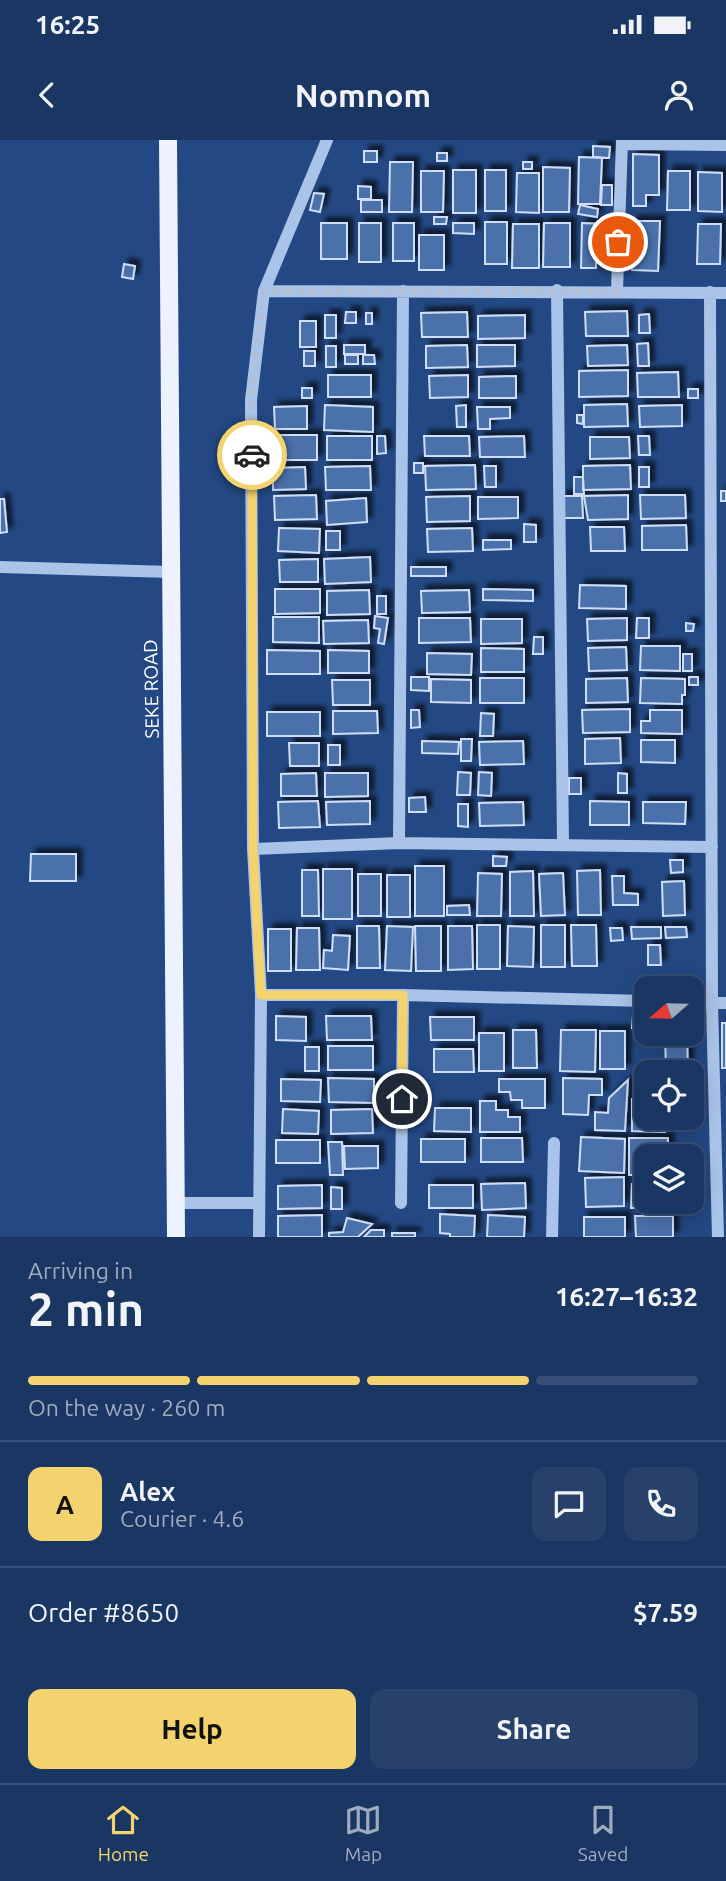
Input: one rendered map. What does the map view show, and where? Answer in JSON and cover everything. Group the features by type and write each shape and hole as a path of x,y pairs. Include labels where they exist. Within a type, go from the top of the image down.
{"main road":[{"name":"SEKE ROAD","path":"168,140 176,1237"}],"street":[{"path":"259,1237 261,995 253,849 251,400 264,291 327,140"},
{"path":"617,291 622,142 726,145"},
{"path":"264,291 557,290 726,293"},
{"path":"557,290 562,845"},
{"path":"399,843 403,291"},
{"path":"710,292 712,1003 718,1237"},
{"path":"0,567 171,572"},
{"path":"711,659 726,659"},
{"path":"253,849 399,843 712,846"},
{"path":"261,995 403,995 634,1001"},
{"path":"401,1203 403,995"},
{"path":"704,1003 726,1003"},
{"path":"552,1237 554,1143"},
{"path":"176,1203 259,1203"}],"building":[{"path":"593,146 610,147 609,158 593,157"},
{"path":"364,151 377,151 377,162 364,162"},
{"path":"437,153 447,153 447,161 437,161"},
{"path":"633,154 659,155 659,195 646,195 646,206 633,206"},
{"path":"579,157 602,158 600,204 578,204"},
{"path":"390,162 413,162 412,212 389,212"},
{"path":"523,162 532,162 532,169 523,169"},
{"path":"543,167 570,168 569,212 543,212"},
{"path":"453,170 476,170 476,213 453,213"},
{"path":"485,170 506,170 506,211 485,211"},
{"path":"421,171 444,171 443,212 421,212"},
{"path":"668,171 690,171 690,210 667,210"},
{"path":"698,172 722,173 722,212 698,211"},
{"path":"517,173 539,173 539,213 516,212"},
{"path":"602,185 612,185 612,205 601,205"},
{"path":"358,186 371,187 371,199 358,199"},
{"path":"314,193 324,194 320,212 310,210"},
{"path":"361,200 382,200 382,212 361,212"},
{"path":"580,205 598,209 597,217 578,214"},
{"path":"434,217 447,217 446,224 434,224"},
{"path":"633,221 660,221 658,271 632,270"},
{"path":"485,222 507,222 507,264 485,264"},
{"path":"321,223 347,223 347,259 321,259"},
{"path":"359,223 381,223 381,262 359,262"},
{"path":"393,223 414,223 414,261 393,261"},
{"path":"453,223 474,223 474,234 453,233"},
{"path":"544,223 570,223 570,267 543,267"},
{"path":"582,223 606,224 605,263 596,262 596,268 581,268"},
{"path":"513,224 539,224 539,268 512,268"},
{"path":"698,224 721,224 720,264 697,264"},
{"path":"419,235 444,235 444,270 419,270"},
{"path":"124,264 135,266 133,279 122,277"},
{"path":"627,311 628,336 586,336 585,312"},
{"path":"346,312 356,312 356,323 345,323"},
{"path":"467,312 468,337 422,337 421,313"},
{"path":"366,313 372,313 372,324 366,324"},
{"path":"649,314 650,333 639,333 639,315"},
{"path":"325,315 336,315 336,338 325,338"},
{"path":"525,315 525,338 478,339 478,316"},
{"path":"300,321 316,321 316,347 300,347"},
{"path":"648,343 649,366 638,366 637,344"},
{"path":"344,345 365,345 365,354 344,354"},
{"path":"467,345 468,367 426,368 426,346"},
{"path":"477,345 515,345 515,366 477,367"},
{"path":"627,345 628,365 588,366 587,346"},
{"path":"326,346 336,346 336,367 326,367"},
{"path":"304,351 315,351 315,366 304,366"},
{"path":"345,355 358,355 358,364 345,364"},
{"path":"363,355 374,355 375,364 363,364"},
{"path":"628,370 628,396 579,397 579,371"},
{"path":"678,372 679,397 638,397 637,373"},
{"path":"328,375 371,375 371,397 328,397"},
{"path":"468,375 468,397 430,398 429,376"},
{"path":"516,376 516,398 479,398 479,377"},
{"path":"302,388 312,388 312,398 302,398"},
{"path":"688,389 698,389 698,398 688,398"},
{"path":"627,404 628,426 584,427 584,405"},
{"path":"325,405 373,407 373,432 324,430"},
{"path":"466,405 466,427 457,427 456,406"},
{"path":"682,405 682,426 640,427 639,406"},
{"path":"307,406 307,429 275,429 274,407"},
{"path":"477,407 510,407 510,418 490,419 490,429 478,429"},
{"path":"577,415 583,415 583,424 577,423"},
{"path":"271,435 317,435 317,460 271,460"},
{"path":"327,436 372,436 372,460 327,460"},
{"path":"377,436 385,436 386,453 377,454"},
{"path":"424,436 469,436 470,456 425,456"},
{"path":"524,436 525,457 480,457 479,437"},
{"path":"638,436 649,436 650,455 639,455"},
{"path":"590,437 629,437 630,458 590,459"},
{"path":"414,463 423,463 423,473 414,473"},
{"path":"475,465 476,489 426,490 425,466"},
{"path":"630,465 631,489 583,490 583,466"},
{"path":"370,466 371,490 326,490 325,467"},
{"path":"484,466 496,466 496,487 485,487"},
{"path":"305,467 306,489 273,490 273,468"},
{"path":"639,467 649,467 649,487 639,487"},
{"path":"574,477 583,477 584,494 574,494"},
{"path":"721,491 726,491 726,501 721,501"},
{"path":"316,495 317,519 275,520 274,496"},
{"path":"628,495 628,519 588,520 584,496"},
{"path":"640,495 685,495 686,518 641,519"},
{"path":"470,496 470,521 427,522 426,497"},
{"path":"561,496 582,496 583,518 562,518"},
{"path":"478,497 518,497 518,518 478,519"},
{"path":"366,498 367,522 327,525 326,501"},
{"path":"0,499 4,499 7,532 0,533"},
{"path":"524,524 536,525 536,542 524,542"},
{"path":"686,525 687,550 642,550 642,526"},
{"path":"590,527 624,527 625,551 591,551"},
{"path":"279,528 320,529 319,553 278,551"},
{"path":"472,528 473,551 428,552 427,529"},
{"path":"326,531 340,531 340,550 326,550"},
{"path":"483,540 511,540 511,549 483,550"},
{"path":"370,557 371,582 325,584 324,559"},
{"path":"318,559 318,582 280,582 279,560"},
{"path":"411,567 446,567 446,576 411,576"},
{"path":"580,585 626,586 626,609 579,608"},
{"path":"275,589 320,589 320,613 275,614"},
{"path":"483,589 533,590 533,601 483,600"},
{"path":"369,590 370,614 327,615 327,591"},
{"path":"469,590 470,612 422,613 421,591"},
{"path":"377,596 386,596 386,614 377,614"},
{"path":"375,616 388,618 384,644 378,643 380,629 374,628"},
{"path":"273,617 319,617 319,643 273,642"},
{"path":"419,618 470,618 471,642 419,643"},
{"path":"627,618 627,640 588,641 587,619"},
{"path":"637,618 649,618 649,638 636,638"},
{"path":"481,619 522,619 522,643 481,644"},
{"path":"368,620 369,643 324,644 323,621"},
{"path":"686,623 694,624 693,631 686,631"},
{"path":"534,637 543,637 543,654 533,654"},
{"path":"641,646 680,646 680,671 640,670"},
{"path":"626,647 627,670 589,671 588,648"},
{"path":"481,648 524,649 524,672 481,672"},
{"path":"267,650 320,651 320,674 267,674"},
{"path":"328,650 369,651 369,673 328,673"},
{"path":"427,653 472,654 471,675 427,674"},
{"path":"683,654 692,654 692,671 683,671"},
{"path":"411,677 429,677 429,691 411,690"},
{"path":"689,677 698,677 698,685 689,685"},
{"path":"480,678 524,678 524,703 480,703"},
{"path":"627,678 628,702 586,703 586,679"},
{"path":"641,678 685,679 682,704 640,703"},
{"path":"431,679 471,680 471,703 431,702"},
{"path":"332,680 370,680 370,705 333,705"},
{"path":"630,709 630,732 583,733 582,710"},
{"path":"411,710 419,710 420,727 411,728"},
{"path":"650,710 682,710 682,734 641,733 641,721 650,721"},
{"path":"333,711 377,711 378,733 333,734"},
{"path":"267,712 320,712 320,736 267,736"},
{"path":"481,713 494,714 493,736 480,736"},
{"path":"620,738 621,763 585,764 585,739"},
{"path":"461,739 472,739 471,761 461,761"},
{"path":"641,740 675,740 675,763 641,762"},
{"path":"422,741 459,742 458,754 422,753"},
{"path":"523,741 524,764 480,765 479,742"},
{"path":"289,743 319,743 319,766 290,766"},
{"path":"328,745 340,745 340,765 328,765"},
{"path":"458,772 471,773 470,795 457,795"},
{"path":"479,772 492,773 491,796 478,795"},
{"path":"316,773 317,796 281,796 281,774"},
{"path":"325,773 368,773 368,796 325,797"},
{"path":"618,773 627,774 627,793 618,793"},
{"path":"569,778 581,778 581,794 569,794"},
{"path":"425,797 426,812 409,812 409,798"},
{"path":"318,801 320,827 279,828 278,802"},
{"path":"370,801 370,824 327,825 326,802"},
{"path":"590,801 629,802 629,825 590,825"},
{"path":"523,802 524,825 480,826 479,803"},
{"path":"643,802 686,802 685,824 643,823"},
{"path":"458,804 468,804 468,827 458,826"},
{"path":"31,854 76,854 76,881 30,881"},
{"path":"493,856 507,857 506,866 493,866"},
{"path":"670,860 683,860 683,872 671,873"},
{"path":"415,866 444,866 444,916 415,916"},
{"path":"323,869 352,869 352,919 323,919"},
{"path":"302,870 318,870 319,916 302,916"},
{"path":"600,870 601,915 578,915 577,871"},
{"path":"533,871 534,916 510,916 510,872"},
{"path":"478,873 502,874 501,916 477,916"},
{"path":"563,873 565,915 541,916 539,874"},
{"path":"358,874 381,874 381,916 358,916"},
{"path":"387,875 410,875 410,917 387,917"},
{"path":"612,876 624,876 624,893 638,894 638,905 613,905"},
{"path":"684,881 685,915 663,916 662,882"},
{"path":"469,905 470,915 447,915 447,906"},
{"path":"477,925 500,925 500,969 477,969"},
{"path":"541,925 565,925 565,967 541,967"},
{"path":"571,925 596,925 597,966 572,966"},
{"path":"357,926 379,926 380,968 357,968"},
{"path":"387,926 413,927 411,971 385,970"},
{"path":"415,926 441,926 441,971 416,971"},
{"path":"448,926 472,926 473,969 448,970"},
{"path":"508,926 534,927 533,967 507,966"},
{"path":"631,927 661,927 661,938 632,939"},
{"path":"665,927 686,927 687,937 666,938"},
{"path":"297,928 319,928 320,970 296,970"},
{"path":"610,928 622,928 623,940 611,941"},
{"path":"268,929 291,929 291,971 268,971"},
{"path":"333,935 350,936 348,970 323,968 324,950 332,951"},
{"path":"648,945 660,945 661,965 648,965"},
{"path":"276,1016 306,1017 306,1041 276,1040"},
{"path":"326,1016 371,1016 372,1040 327,1040"},
{"path":"430,1017 474,1017 474,1040 431,1040"},
{"path":"722,1023 726,1023 726,1068 722,1068"},
{"path":"513,1030 536,1030 537,1068 513,1068"},
{"path":"561,1030 596,1030 595,1072 560,1071"},
{"path":"600,1031 625,1031 625,1069 600,1069"},
{"path":"479,1033 504,1033 504,1071 479,1071"},
{"path":"328,1046 373,1046 373,1070 328,1070"},
{"path":"665,1046 687,1046 688,1060 666,1060"},
{"path":"305,1047 319,1047 319,1071 305,1071"},
{"path":"434,1049 473,1049 474,1072 434,1072"},
{"path":"328,1078 374,1079 374,1103 329,1102"},
{"path":"563,1078 602,1079 602,1095 589,1095 588,1115 563,1114"},
{"path":"281,1079 321,1080 320,1102 281,1101"},
{"path":"499,1079 545,1079 545,1108 522,1108 522,1100 511,1100 510,1092 499,1092"},
{"path":"628,1080 625,1131 595,1130 595,1112 608,1113 609,1098"},
{"path":"634,1099 634,1130 665,1132 632,1131"},
{"path":"480,1101 496,1101 496,1110 508,1110 508,1117 520,1117 520,1132 480,1132"},
{"path":"435,1108 471,1108 471,1132 434,1131"},
{"path":"283,1109 319,1111 318,1134 282,1133"},
{"path":"372,1109 373,1133 331,1134 331,1110"},
{"path":"581,1137 625,1139 624,1173 579,1171"},
{"path":"481,1138 522,1138 523,1162 481,1162"},
{"path":"629,1138 668,1138 668,1144 634,1144 634,1175 629,1175"},
{"path":"421,1139 465,1139 465,1162 421,1162"},
{"path":"276,1140 320,1140 320,1163 276,1163"},
{"path":"328,1142 342,1142 343,1175 330,1175"},
{"path":"344,1146 378,1146 378,1168 345,1169"},
{"path":"624,1177 624,1206 586,1207 585,1178"},
{"path":"525,1183 526,1208 482,1210 481,1184"},
{"path":"632,1184 634,1184 634,1208 631,1208"},
{"path":"322,1185 322,1208 278,1209 278,1186"},
{"path":"429,1185 473,1185 473,1208 429,1208"},
{"path":"331,1187 342,1188 342,1209 331,1209"},
{"path":"440,1214 475,1216 474,1237 450,1237 450,1234 440,1233"},
{"path":"322,1215 322,1237 278,1237 278,1216"},
{"path":"488,1215 525,1217 524,1237 487,1237"},
{"path":"635,1216 673,1216 673,1237 636,1237"},
{"path":"584,1217 625,1217 625,1237 584,1237"},
{"path":"347,1218 372,1224 358,1237 329,1237 329,1233 343,1232"},
{"path":"371,1230 384,1230 384,1237 364,1237"},
{"path":"392,1233 415,1233 415,1237 392,1237"}],"way so far":[{"path":"252,455 251,400 264,291 617,291 618,242"}],"route":[{"path":"252,455 253,849 261,995 403,995 402,1099"}]}
